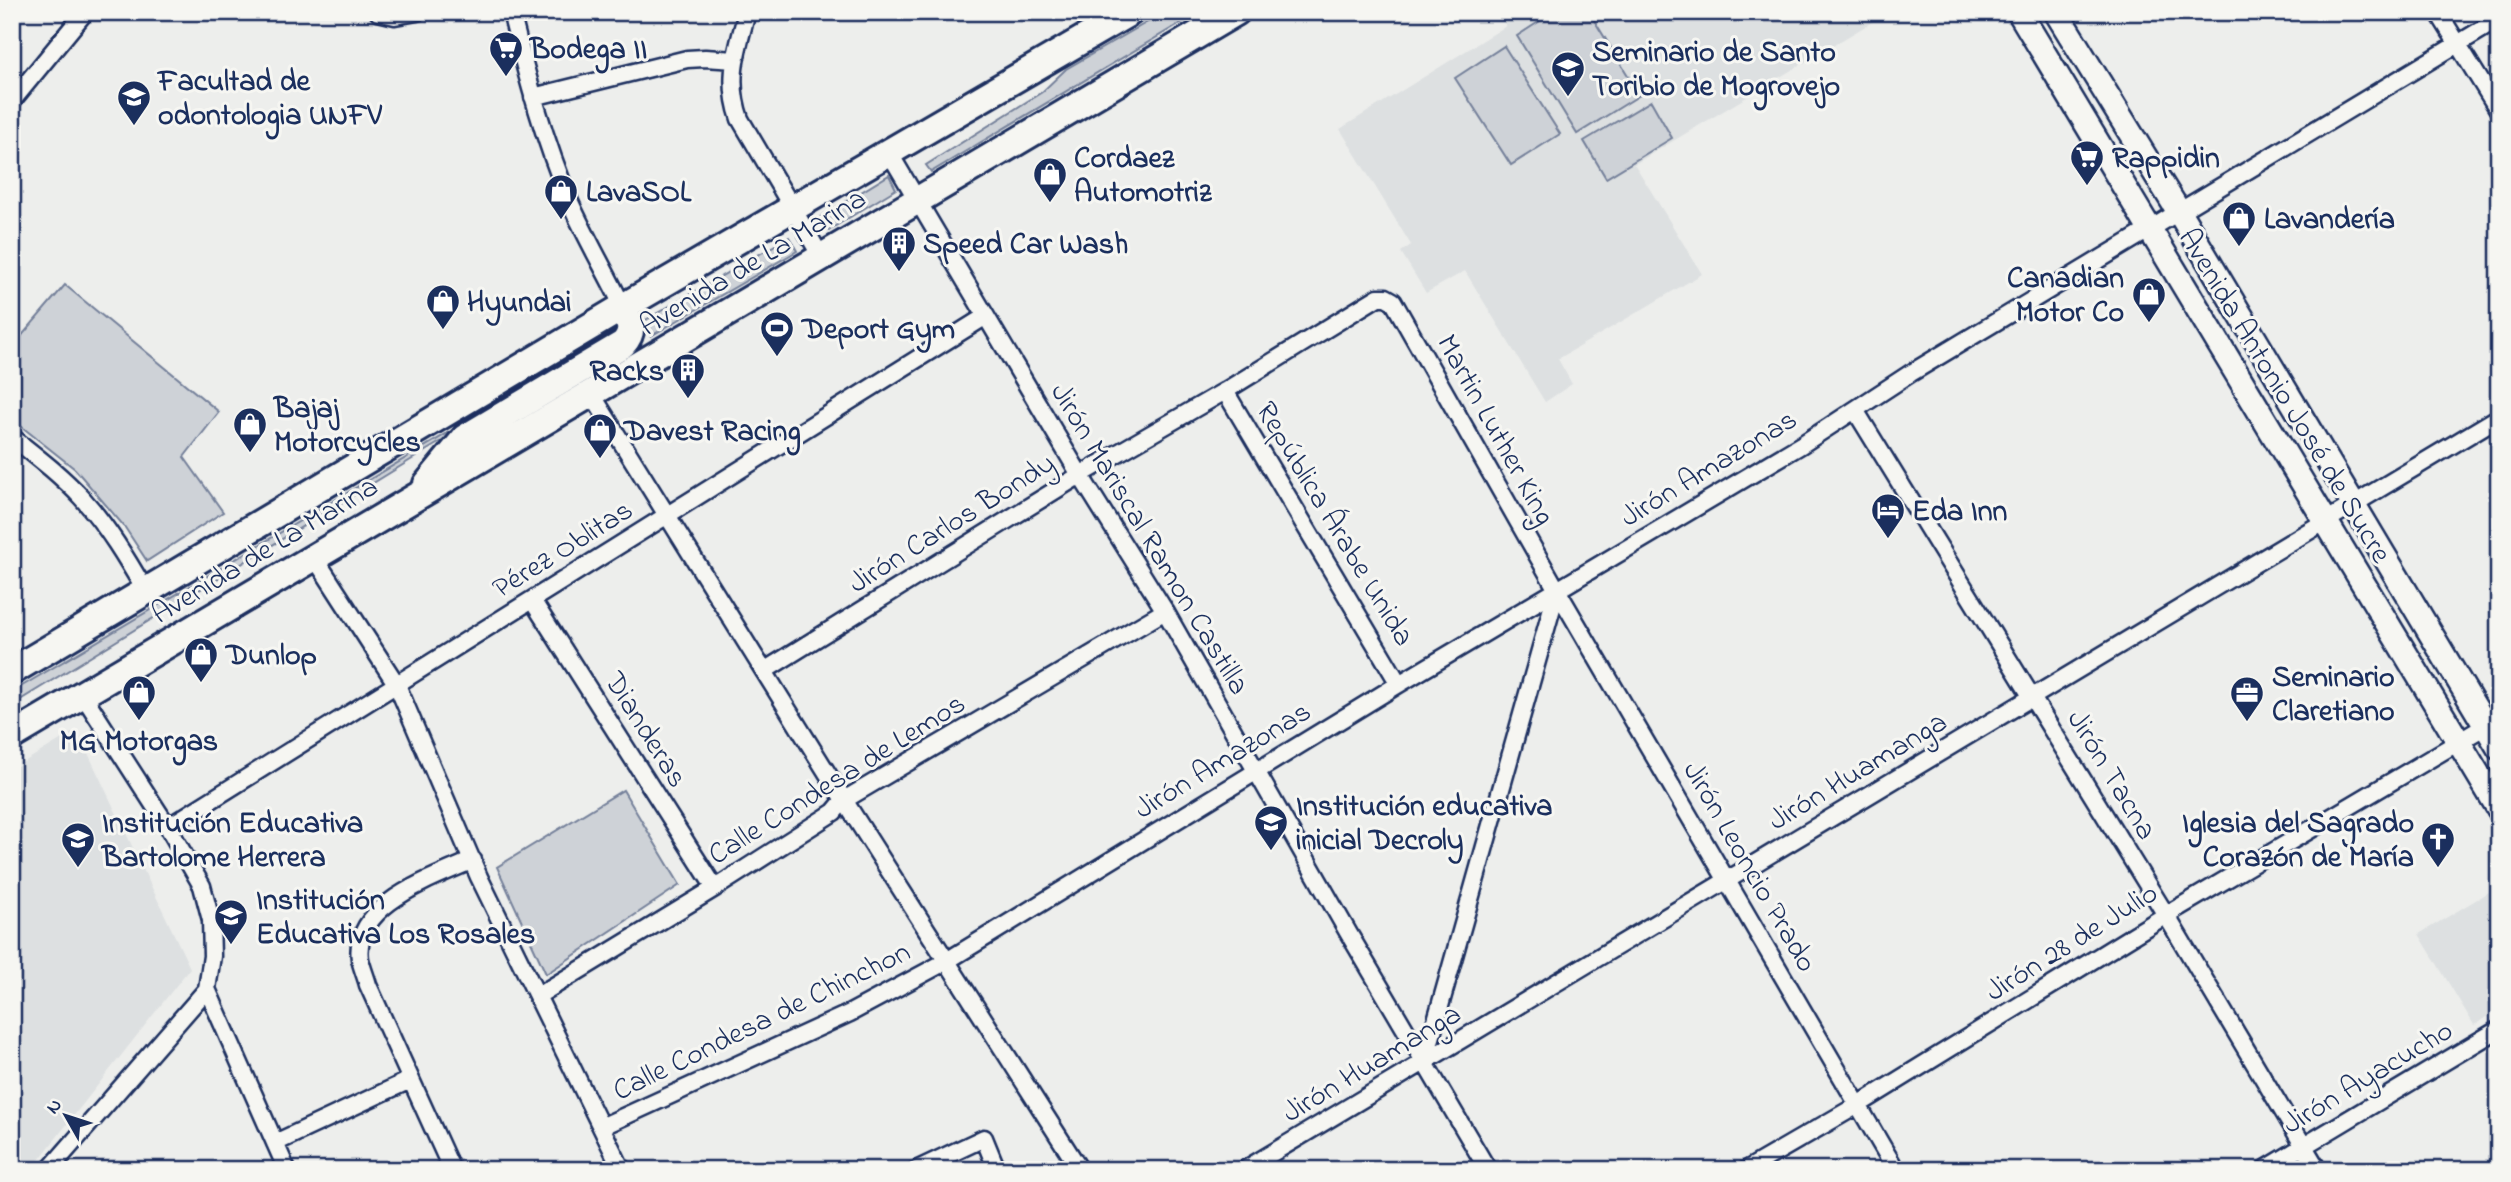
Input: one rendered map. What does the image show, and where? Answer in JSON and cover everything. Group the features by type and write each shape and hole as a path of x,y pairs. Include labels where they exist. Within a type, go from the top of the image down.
{"main road":[{"name":"Avenida de La Marina","path":"12,671 623,307 1130,12"},
{"name":"Avenida de La Marina","path":"12,736 1236,12"},
{"name":"Avenida Antonio José de Sucre","path":"2020,12 2499,809"},
{"name":"Avenida Antonio José de Sucre","path":"2056,12 2179,212 2353,505 2492,722 2499,748"},
{"path":"415,499 465,438 623,344 630,335 631,326 623,307"}],"street":[{"path":"12,101 85,12"},
{"path":"378,12 395,16 417,12"},
{"path":"511,12 533,97 571,203 623,307"},
{"path":"747,12 734,60 734,100 740,119 822,258"},
{"path":"2438,12 2499,111"},
{"name":"Jirón Amazonas","path":"946,962 1399,684 1856,410 1911,373 2499,19"},
{"path":"533,97 687,60 734,60"},
{"name":"Jirón Mariscal Ramon Castilla","path":"890,154 1080,475 1165,611 1488,1170"},
{"name":"Jirón Carlos Bondy","path":"764,671 1080,475 1225,391 1378,297 1386,297"},
{"name":"Martin Luther King","path":"1386,297 1393,301 1557,590"},
{"name":"Pérez Oblitas","path":"168,827 986,316"},
{"name":"República Árabe Unida","path":"1225,391 1399,684"},
{"path":"591,393 844,800 1080,1170"},
{"name":"Jirón Tacna","path":"1856,410 2166,915 2318,1170"},
{"name":"Jirón Huamanga","path":"1244,1170 2499,417"},
{"path":"12,437 81,497 109,533 146,592"},
{"path":"315,558 397,685 473,860 622,1170"},
{"path":"1424,1063 1557,590"},
{"name":"Jirón Leoncio Prado","path":"1557,590 1896,1170"},
{"name":"Dianderas","path":"532,600 715,888"},
{"name":"Calle Condesa de Lemos","path":"539,995 834,812 844,800 1165,611"},
{"path":"83,695 168,827 202,886 211,920 212,956 207,989 288,1170"},
{"name":"Jirón 28 de Julio","path":"1746,1170 1858,1105 2166,915 2492,722"},
{"path":"452,1170 368,985 360,957 363,934 377,911 398,896 473,860"},
{"name":"Calle Condesa de Chinchon","path":"601,1128 850,1013 946,962"},
{"path":"49,1170 207,989"},
{"name":"Jirón Ayacucho","path":"2264,1170 2499,1029"},
{"path":"275,1143 410,1080"},
{"path":"916,1170 984,1138 997,1170"}],"shaded area":[{"path":"1165,12 1199,12 931,172 926,165 1042,92 1066,69"},
{"name":"Seminario de Santo Toribio de Mogrovejo","path":"1498,12 1889,12 1633,165 1702,274 1558,359 1572,384 1545,402 1465,271 1426,293 1401,252 1411,245 1340,129 1506,26"},
{"path":"1554,12 1589,12 1640,95 1577,134 1517,36"},
{"path":"1504,46 1560,134 1511,165 1455,78"},
{"path":"1651,101 1672,138 1606,178 1584,141"},
{"path":"889,175 896,189 829,230 823,229 819,218"},
{"path":"789,237 797,251 651,336 642,322"},
{"path":"65,285 219,412 184,457 223,512 147,561 124,526 75,469 12,419 12,347"},
{"path":"611,336 613,339 12,705 12,692"},
{"name":"Institución Educativa Bartolome Herrera","path":"77,730 190,968 31,1170 12,1170 12,769"},
{"path":"623,790 680,885 546,974 497,867"},
{"path":"2499,886 2499,1010 2474,1025 2419,934"}],"place":[{"name":"Bodega II","path":"506,78"},
{"name":"Seminario de Santo Toribio de Mogrovejo","path":"1568,98"},
{"name":"Facultad de odontologia UNFV","path":"134,127"},
{"name":"Rappidin","path":"2087,187"},
{"name":"Cordaez Automotriz","path":"1050,204"},
{"name":"LavaSOL","path":"561,221"},
{"name":"Lavandería","path":"2239,248"},
{"name":"Speed Car Wash","path":"899,273"},
{"name":"Canadian Motor Co","path":"2149,324"},
{"name":"Hyundai","path":"443,331"},
{"name":"Deport Gym","path":"777,358"},
{"name":"Racks","path":"688,400"},
{"name":"Bajaj Motorcycles","path":"250,454"},
{"name":"Davest Racing","path":"600,460"},
{"name":"Eda Inn","path":"1888,540"},
{"name":"Dunlop","path":"201,684"},
{"name":"MG Motorgas","path":"139,722"},
{"name":"Seminario Claretiano","path":"2247,723"},
{"name":"Institución educativa inicial Decroly","path":"1271,852"},
{"name":"Institución Educativa Bartolome Herrera","path":"78,869"},
{"name":"Iglesia del Sagrado Corazón de María","path":"2438,869"},
{"name":"Institución Educativa Los Rosales","path":"231,946"}]}
